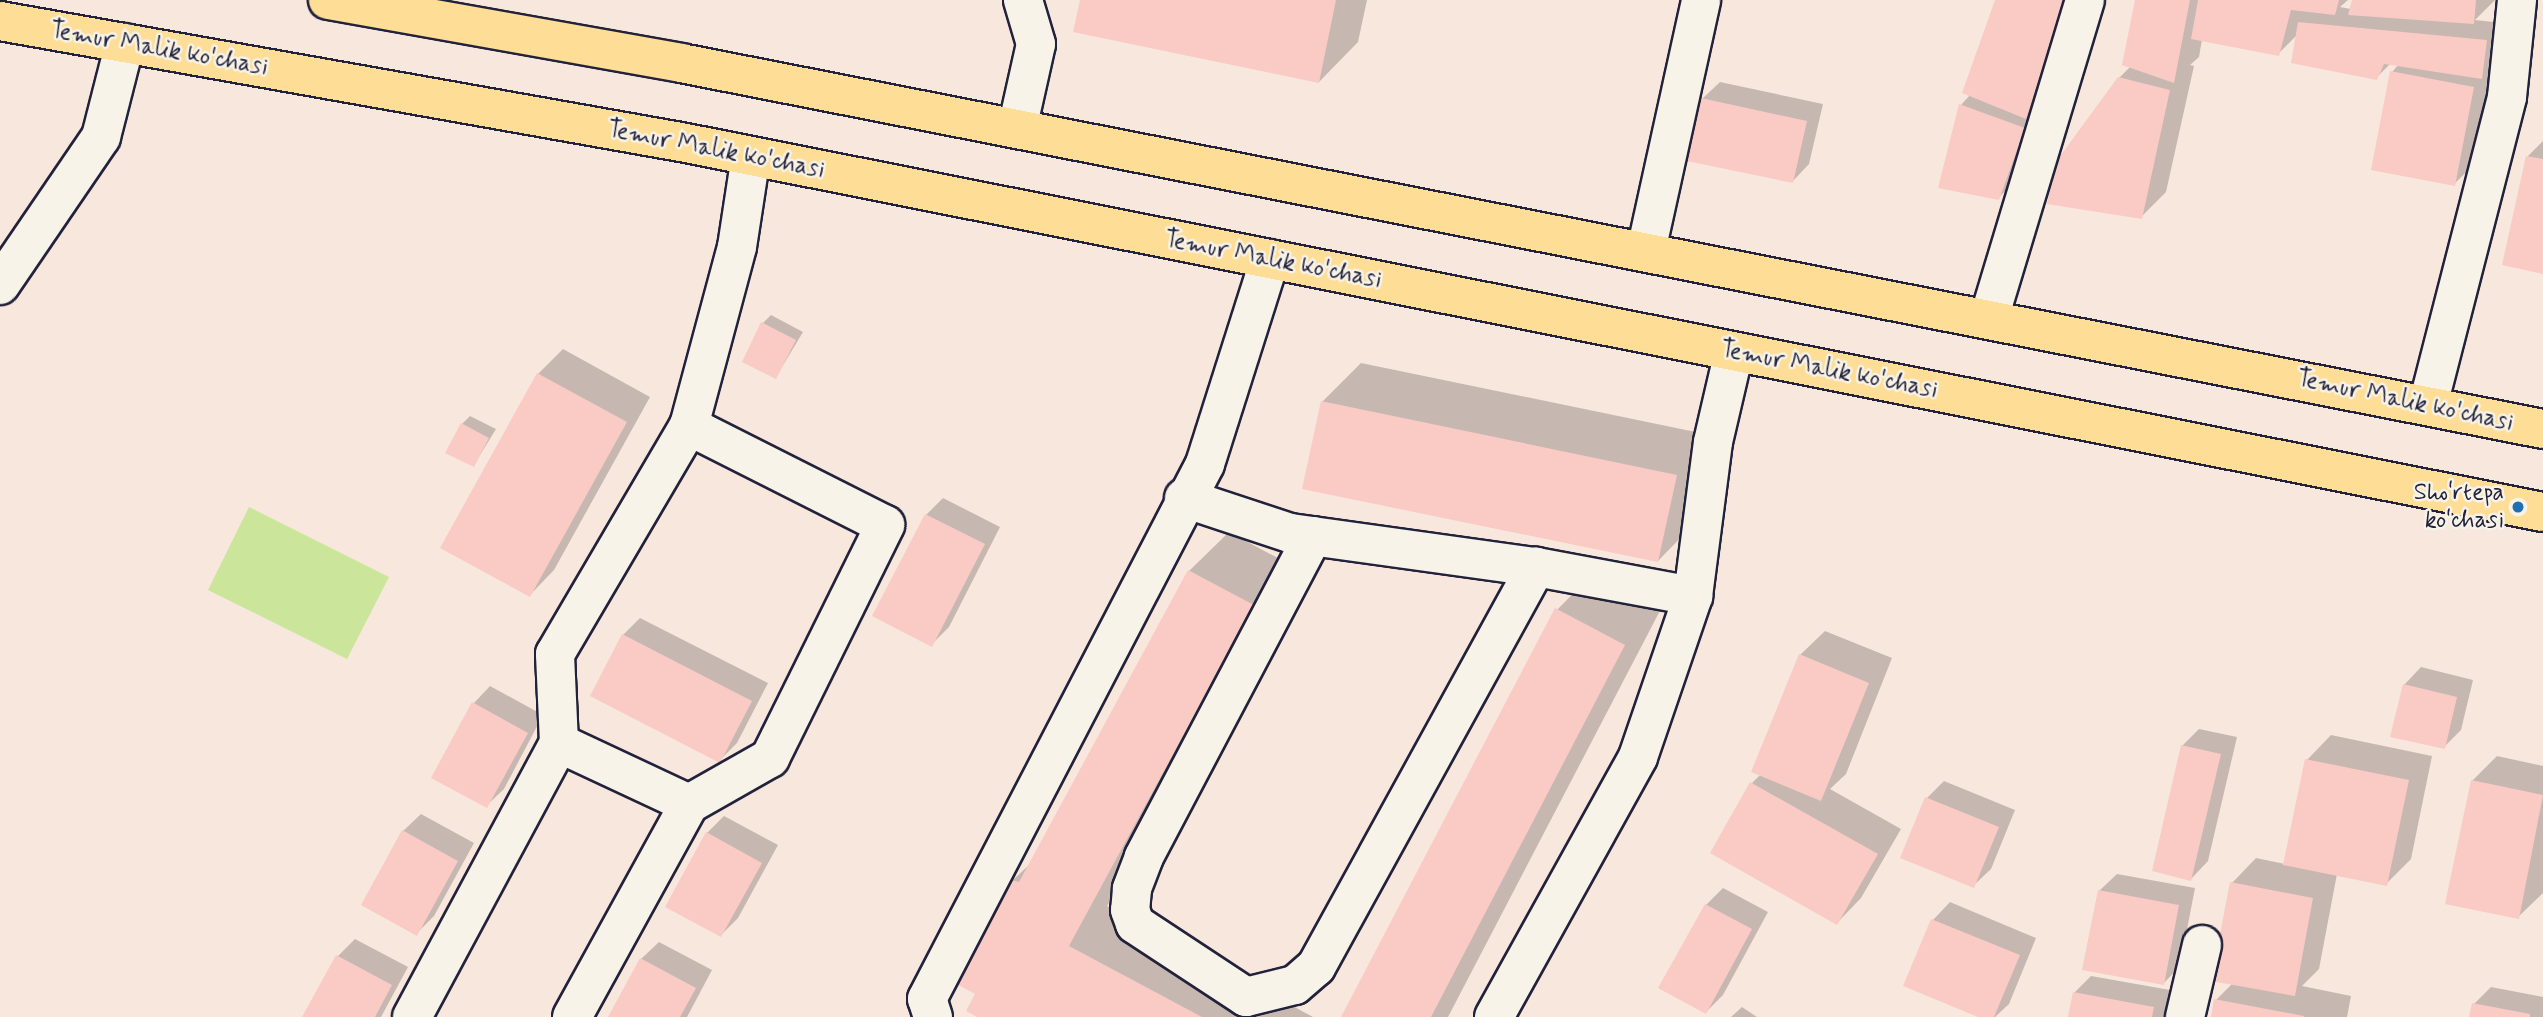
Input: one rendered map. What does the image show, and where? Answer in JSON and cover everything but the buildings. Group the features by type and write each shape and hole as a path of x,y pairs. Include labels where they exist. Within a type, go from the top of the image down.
{"highway":[{"name":"Temur Malik ko'chasi","path":"328,0 419,8 1017,129 2543,429"},
{"name":"Temur Malik ko'chasi","path":"0,21 751,156 2543,512"}],"street":[{"path":"1017,129 1036,44 1023,0"},
{"path":"1646,251 1701,0"},
{"path":"1989,318 2085,0"},
{"path":"2428,405 2507,97 2517,0"},
{"path":"0,285 101,138 125,43"},
{"path":"412,1017 559,743 555,654 689,426 737,247 751,156"},
{"path":"933,1017 927,999 1184,498 1205,464 1270,259"},
{"path":"1494,1017 1638,757 1693,596 1713,442 1734,352"},
{"path":"572,1017 689,804 770,758 886,525 689,426"},
{"path":"1184,498 1313,536 1536,568 1693,596"},
{"path":"1313,536 1144,856 1132,889 1135,924 1246,997 1294,985 1316,967 1536,568"},
{"path":"559,743 689,804"},
{"path":"2185,1017 2202,945"}],"green space":[{"path":"249,507 389,577 347,659 208,590"}],"place":[{"name":"Shoʻrtepa koʻchasi","path":"2518,507"}]}
